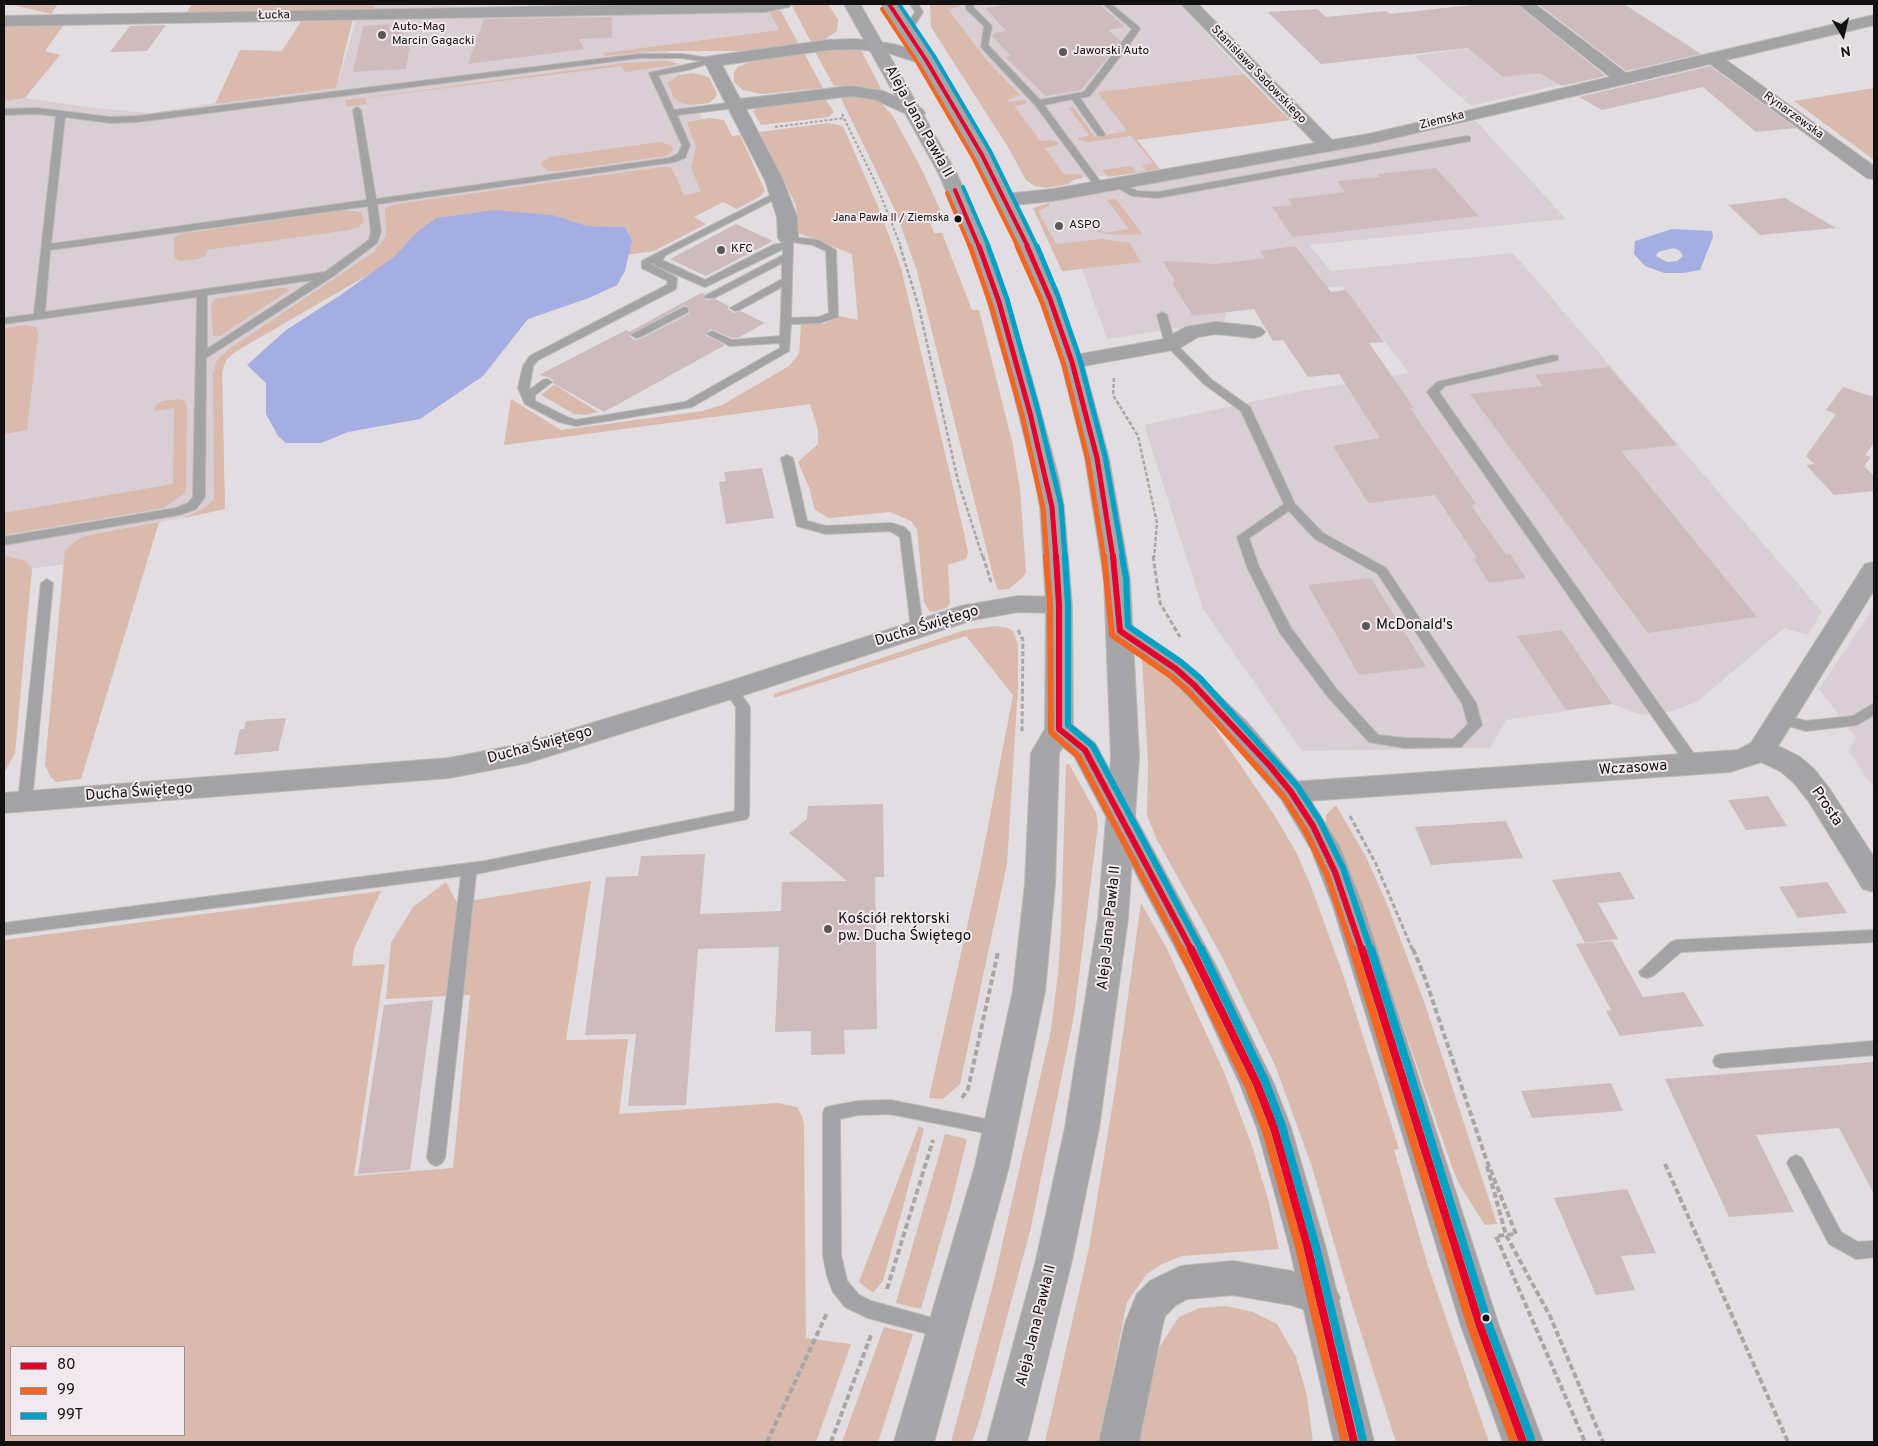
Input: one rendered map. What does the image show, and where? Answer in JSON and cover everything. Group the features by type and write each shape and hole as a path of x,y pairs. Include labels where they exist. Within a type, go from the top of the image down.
{"main road":[{"name":"Aleja Jana Pawła II","path":"852,4 916,113 948,174 986,262 999,302 1047,479 1052,507 1059,605 1059,730"},
{"name":"Aleja Jana Pawła II","path":"889,4 926,60 982,155 1005,200 1050,299 1072,362 1097,458 1117,579 1125,757 1113,918 1082,1128 1054,1260 1007,1442"},
{"path":"1120,631 1154,653 1194,685 1292,792 1324,847 1348,906 1456,1253 1480,1326 1523,1442"},
{"path":"914,1442 947,1330 1000,1129 1029,991 1040,884 1044,753 1059,730 1085,750 1122,816 1205,975 1257,1084 1289,1177 1354,1442"}],"street":[{"name":"Łucka","path":"4,21 783,4"},
{"name":"Stanisława Sadowskiego","path":"1189,4 1328,146"},
{"path":"1526,4 1621,78"},
{"name":"Ziemska","path":"1005,200 1053,195 1369,139 1712,57 1872,13"},
{"path":"828,45 841,40 864,22"},
{"path":"788,247 787,217 780,194 712,61 828,45 876,45 926,60"},
{"name":"Rynarzewska","path":"1712,57 1874,174"},
{"path":"735,105 851,91 876,95 916,113"},
{"path":"1072,362 1170,344 1193,331 1216,328 1254,332"},
{"path":"1761,750 1874,570"},
{"name":"Ducha Świętego","path":"14,802 449,768 527,753 731,690 970,612 1018,604 1059,605"},
{"name":"Wczasowa","path":"1292,792 1362,794 1730,762 1746,758 1761,750"},
{"name":"Prosta","path":"1761,750 1790,764 1804,776 1819,795 1874,881"},
{"path":"1119,1442 1144,1323 1150,1306 1163,1292 1181,1283 1206,1279 1233,1278 1291,1288 1320,1298"}],"lane":[{"path":"907,32 919,12 914,4"},
{"path":"970,4 970,7 988,26 984,45 1038,103 1108,185 1135,194 1158,195 1467,139"},
{"path":"1038,103 1087,94 1136,28 1107,4"},
{"path":"4,112 37,111 110,120 137,119 639,56 689,56 712,61"},
{"path":"46,248 671,160 682,156 686,145 653,73 688,68 712,61"},
{"path":"1074,96 1101,134"},
{"path":"670,113 735,105"},
{"path":"201,357 328,276 374,241 376,232 357,110"},
{"path":"39,316 61,114"},
{"path":"780,194 646,264 646,266 673,280 672,287 532,360 528,366 523,388 528,399 534,405 570,422 583,422 688,405 782,351 786,347 788,247"},
{"path":"660,255 657,260 660,264 705,284 776,247 788,247 815,242 831,250 834,315 820,320 787,321"},
{"path":"710,296 788,247"},
{"path":"4,321 328,276"},
{"path":"735,308 787,280"},
{"path":"4,541 179,511 192,506 200,497 202,293"},
{"path":"636,335 684,310"},
{"path":"1162,315 1170,344 1208,382 1246,409 1290,505 1319,536 1382,570 1469,703 1475,725 1456,744 1404,743 1374,739 1333,694 1285,630 1253,567 1243,537 1290,505"},
{"path":"712,334 730,342 786,339"},
{"path":"1554,358 1441,384 1433,392 1694,764"},
{"path":"528,399 532,392 548,382"},
{"path":"787,458 802,523 826,530 890,527 900,530 906,536 917,628"},
{"path":"14,802 47,583"},
{"path":"4,929 469,869 742,815 743,707 731,690"},
{"path":"1780,719 1806,726 1828,724 1857,720 1874,708"},
{"path":"436,1158 469,869"},
{"path":"1647,972 1677,946 1874,936"},
{"path":"1721,1061 1874,1048"},
{"path":"947,1330 868,1309 852,1301 840,1286 832,1255 832,1113 858,1108 890,1108 1000,1129"},
{"path":"1796,1163 1835,1238 1856,1251 1874,1249"}],"path":[{"path":"830,93 877,186 905,258 919,308 958,480 973,532 994,591"},
{"path":"1118,355 1126,368 1114,373 1113,395 1138,436 1157,523 1153,553 1160,603 1184,642"},
{"path":"1013,626 1023,640 1024,676 1021,742"},
{"path":"1362,794 1356,802 1346,809 1376,864 1424,978 1485,1156 1516,1234 1496,1236 1585,1442"},
{"path":"831,1442 880,1312 936,1132 968,1089 999,945"},
{"path":"1485,1156 1492,1190 1506,1235 1550,1316 1603,1442"},
{"path":"1665,1164 1788,1442"},
{"path":"767,1442 840,1286"}],"shaded area":[{"path":"9,4 58,4 51,14"},
{"path":"192,4 374,4 374,11 185,15"},
{"path":"374,4 456,4 454,9 374,11"},
{"path":"539,4 721,4 558,7"},
{"path":"791,4 828,4 838,19 837,31 823,41 811,42"},
{"path":"930,4 959,4 960,7 948,9 988,62 1020,95 1007,100 1010,102 1026,101 1026,104 1014,106 1040,141 1052,140 1059,143 1045,148 1064,174 1080,174 1083,178 1073,180 1069,184 1046,188 1035,186 1026,180 1008,147 931,27"},
{"path":"942,4 1179,4 1244,74 1100,92 1160,169 1046,182"},
{"path":"769,11 779,30 665,45 741,194 365,268 235,352 226,360 222,372 225,509 115,531 73,563 27,569 4,562 4,101 25,98 95,108 150,113 337,85 357,18"},
{"path":"769,11 781,11 799,45 750,51 654,51 605,56 604,53 779,30"},
{"path":"353,18 336,88 215,104 240,50 282,51 302,20"},
{"path":"65,23 45,51 60,55 25,98 4,101 4,24"},
{"path":"1548,37 1584,79 1471,106 1414,56"},
{"path":"847,48 861,50 881,89 834,86 815,52"},
{"path":"804,53 823,88 762,94 743,90 734,82 734,72 738,67 750,62"},
{"path":"666,61 681,64 625,72 622,66 366,98 366,104 346,107 345,100 626,63"},
{"path":"693,73 709,77 717,94 709,103 692,105 682,103 674,98 668,83 679,75"},
{"path":"1244,74 1290,120 1137,140 1160,169 1108,177 1102,170 1131,166 1136,172 1146,170 1142,165 1153,163 1131,136 1088,142 1076,139 1089,135 1069,108 1071,107 1074,108 1095,137 1127,131 1099,92"},
{"path":"1874,88 1874,160 1794,101"},
{"path":"840,96 873,99 882,104 893,116 920,166 944,218 929,219 934,233 942,233 972,310 979,310 1013,446 1020,489 1026,571 1024,576 1009,589 998,590 994,579 916,268 895,210"},
{"path":"825,99 834,112 829,117 761,125 753,111 758,107"},
{"path":"709,118 724,120 732,136 740,135 765,191 759,197 737,209 723,202 694,217 706,224 654,251 627,255 632,240 625,227 587,226 553,215 417,232 395,256 373,272 235,352 226,360 222,372 225,509 184,518 206,507 214,499 213,373 217,360 229,349 374,252 386,236 385,208 396,204 662,167 670,167 684,195 701,192 691,168 696,147 687,122"},
{"path":"1476,121 1566,219 1309,245 1331,271 1513,253 1822,612 1808,635 1784,628 1697,702 1669,712 1641,715 1612,704 1506,720 1490,748 1302,751 1203,609 1144,425 1297,392 1409,373 1342,286 1227,300 1225,321 1107,339 1082,269 1062,271 1033,208 1044,204 1253,164 1353,148"},
{"path":"828,123 843,126 880,211 901,268 964,533 968,552 966,559 948,565 950,604 946,608 934,612 929,611 924,602 917,529 911,521 890,512 829,518 815,510 809,487 798,462 818,444 818,430 810,404 504,445 511,399 561,430 703,411 722,405 789,366 799,354 801,324 824,324 839,316 858,320 852,254 798,233 796,205 759,132"},
{"path":"660,142 671,145 674,150 666,156 557,171 548,171 541,165 541,162 550,157"},
{"path":"1116,199 1142,234 1122,235 1106,234 1098,232 1092,223 1095,222 1103,233 1129,229 1107,200"},
{"path":"1050,203 1049,206 1038,211 1056,244 1102,239 1130,243 1141,262 1062,271 1033,208"},
{"path":"345,210 361,212 364,222 357,228 349,230 207,250 206,255 198,259 180,261 174,258 174,238 180,234"},
{"path":"287,288 288,291 220,336 213,336 211,304 215,299"},
{"path":"24,325 36,327 38,334 27,430 4,434 4,328"},
{"path":"554,385 598,412 585,415 574,414 541,395"},
{"path":"180,399 187,406 186,492 164,508 4,535 4,513 173,484 174,408 154,411 156,405 162,401"},
{"path":"159,522 81,779 56,782 50,776 45,765 65,550 85,536"},
{"path":"4,555 26,561 32,569 15,753 4,773"},
{"path":"1874,607 1874,788 1848,751 1856,738 1819,689"},
{"path":"996,626 1013,631 1018,645 1018,687 1007,864 960,1084 943,1099 929,1098 980,868 1013,695 966,636 774,698 774,694 965,630"},
{"path":"1142,659 1163,668 1205,713 1273,813 1296,852 1310,884 1344,977 1399,1149 1394,1150 1428,1266 1489,1442 1396,1442 1353,1308 1311,1164 1275,1065 1222,957 1156,838 1147,815 1148,764"},
{"path":"1069,764 1096,813 1098,825 1074,1015 1031,1227 979,1422 972,1442 951,1442 993,1285 1051,1030 1058,974 1066,765"},
{"path":"1336,805 1366,857 1387,904 1426,1007 1497,1224 1485,1225 1459,1184 1451,1164 1364,913 1326,829 1326,815"},
{"path":"591,881 566,1040 628,1039 619,1114 778,1103 797,1107 804,1125 806,1338 851,1344 816,1442 4,1442 4,940 381,891 354,949 352,966 385,964 354,1176 453,1168 470,995 386,999 391,943 413,907 446,882 457,903"},
{"path":"1141,903 1166,947 1224,1072 1252,1146 1268,1199 1279,1249 1182,1256 1160,1265 1147,1274 1127,1302 1099,1442 1045,1442 1089,1248 1115,1090"},
{"path":"919,1126 924,1129 883,1281 873,1293 859,1282"},
{"path":"945,1134 967,1139 921,1309 896,1303"},
{"path":"1226,1306 1253,1312 1277,1324 1296,1357 1307,1396 1313,1442 1138,1442 1146,1386 1158,1349 1179,1317 1199,1308"},
{"path":"884,1327 913,1334 878,1442 842,1442"}],"water":[{"path":"495,210 553,215 587,226 625,227 632,240 625,271 617,285 589,298 528,319 483,376 420,419 348,432 321,443 286,443 278,436 266,414 266,383 247,365 286,330 339,296 395,256 417,232 436,218"},
{"path":"1672,229 1712,231 1713,237 1700,270 1683,273 1664,273 1645,266 1634,254 1635,241","holes":["1674,248 1680,251 1683,256 1677,261 1667,262 1656,256 1658,252"]}],"building":[{"name":"Jaworski Auto","path":"1013,4 1099,4 1125,27 1108,30 1121,41 1081,90 1046,96 1005,57 1011,56 992,36 994,33 1006,31 985,8"},
{"path":"1480,4 1516,4 1606,76 1562,86 1539,73 1503,77 1468,48 1321,64 1268,12 1317,9 1326,17 1386,11 1390,14"},
{"path":"1538,4 1624,4 1701,54 1626,71"},
{"path":"612,17 612,38 579,39 584,49 468,64 484,19"},
{"path":"390,24 389,31 404,30 402,40 411,40 406,69 353,72 363,26"},
{"path":"166,25 147,51 110,52 130,26"},
{"path":"1710,66 1796,128 1756,132 1703,87 1602,110 1579,97"},
{"path":"1436,168 1479,216 1293,237 1272,207 1292,205 1288,199 1345,192 1337,181 1380,177 1377,174"},
{"path":"1785,198 1836,228 1760,235 1728,205"},
{"name":"KFC","path":"736,224 773,241 706,276 670,259"},
{"path":"1295,246 1331,292 1346,290 1384,342 1369,343 1414,408 1410,408 1476,504 1471,505 1506,555 1510,554 1526,578 1489,583 1474,559 1477,558 1435,495 1368,503 1333,446 1380,438 1339,374 1308,377 1283,340 1273,341 1254,309 1193,316 1173,285 1174,280 1163,261 1216,264 1265,258 1260,251"},
{"path":"701,293 704,294 706,300 715,299 729,306 728,309 734,313 740,311 765,323 738,338 732,338 711,329 705,335 725,345 604,412 553,383 553,380 548,377 539,375 626,330 629,332","holes":["684,305 689,307 689,314 640,339 635,340 629,336"]},
{"path":"1609,367 1677,445 1621,451 1757,617 1648,633 1470,394 1543,386 1535,375"},
{"path":"1843,387 1874,397 1874,443 1865,455 1871,457 1864,466 1874,476 1874,491 1834,495 1806,465 1814,464 1806,456 1836,414 1826,410"},
{"path":"762,468 774,518 726,524 719,482 726,481 724,472"},
{"name":"McDonald's","path":"1371,578 1426,667 1359,675 1308,585"},
{"path":"1562,630 1612,704 1566,710 1517,636"},
{"path":"286,718 278,751 234,755 240,729 244,729 246,721"},
{"path":"1768,796 1787,826 1746,830 1728,800"},
{"path":"883,804 884,877 875,877 877,1029 844,1030 845,1054 811,1055 811,1031 775,1032 779,947 698,949 686,1105 628,1106 636,1034 585,1035 606,877 638,876 641,856 705,854 700,914 781,911 782,882 847,881 789,833 807,819 808,806"},
{"path":"1506,821 1523,858 1431,865 1415,827"},
{"path":"1620,872 1635,899 1598,903 1618,939 1585,943 1552,880"},
{"path":"1827,882 1847,913 1798,918 1779,887"},
{"path":"1612,941 1643,997 1684,992 1704,1026 1620,1036 1606,1011 1611,1010 1576,944"},
{"path":"433,1000 410,1170 358,1174 384,1005"},
{"path":"1874,1062 1874,1194 1839,1128 1756,1135 1794,1212 1729,1217 1665,1079"},
{"path":"1611,1083 1623,1111 1532,1118 1521,1091"},
{"path":"1627,1189 1656,1253 1621,1256 1635,1290 1596,1295 1554,1198"}],"transit line":[{"name":"80","path":"889,4 926,60 982,155 1019,227 1050,299 1072,362 1097,458 1117,579 1120,631 1176,669 1194,685 1270,766 1291,792 1313,826 1335,872 1348,906 1480,1326 1523,1442"},
{"name":"99T","path":"899,4 934,56 990,151 1027,223 1058,296 1080,360 1105,456 1126,578 1128,626 1181,662 1200,678 1276,760 1298,787 1320,821 1343,868 1356,903 1488,1323 1531,1439"},
{"name":"99","path":"882,9 919,65 974,159 1011,231 1042,302 1064,365 1088,460 1108,580 1112,635 1171,676 1188,691 1263,772 1284,797 1305,830 1327,875 1340,909 1472,1329 1514,1442"},
{"name":"99T","path":"963,187 994,259 1007,299 1038,411 1061,505 1068,605 1068,725 1093,746 1213,971 1265,1081 1282,1126 1315,1243 1363,1440"},
{"name":"80","path":"955,190 986,262 999,302 1030,413 1052,507 1059,605 1059,729 1085,750 1205,975 1257,1084 1274,1128 1307,1245 1354,1442"},
{"name":"99","path":"947,193 978,265 991,305 1022,415 1043,508 1050,605 1051,732 1078,756 1197,979 1249,1087 1266,1131 1299,1247 1345,1442"}],"place":[{"name":"Auto-Mag Marcin Gagacki","path":"382,35"},
{"name":"Jaworski Auto","path":"1063,52"},
{"name":"Jana Pawła II / Ziemska","path":"958,219"},
{"name":"ASPO","path":"1059,226"},
{"name":"KFC","path":"721,250"},
{"name":"McDonald's","path":"1366,626"},
{"name":"Kościół rektorski pw. Ducha Świętego","path":"828,929"}]}
